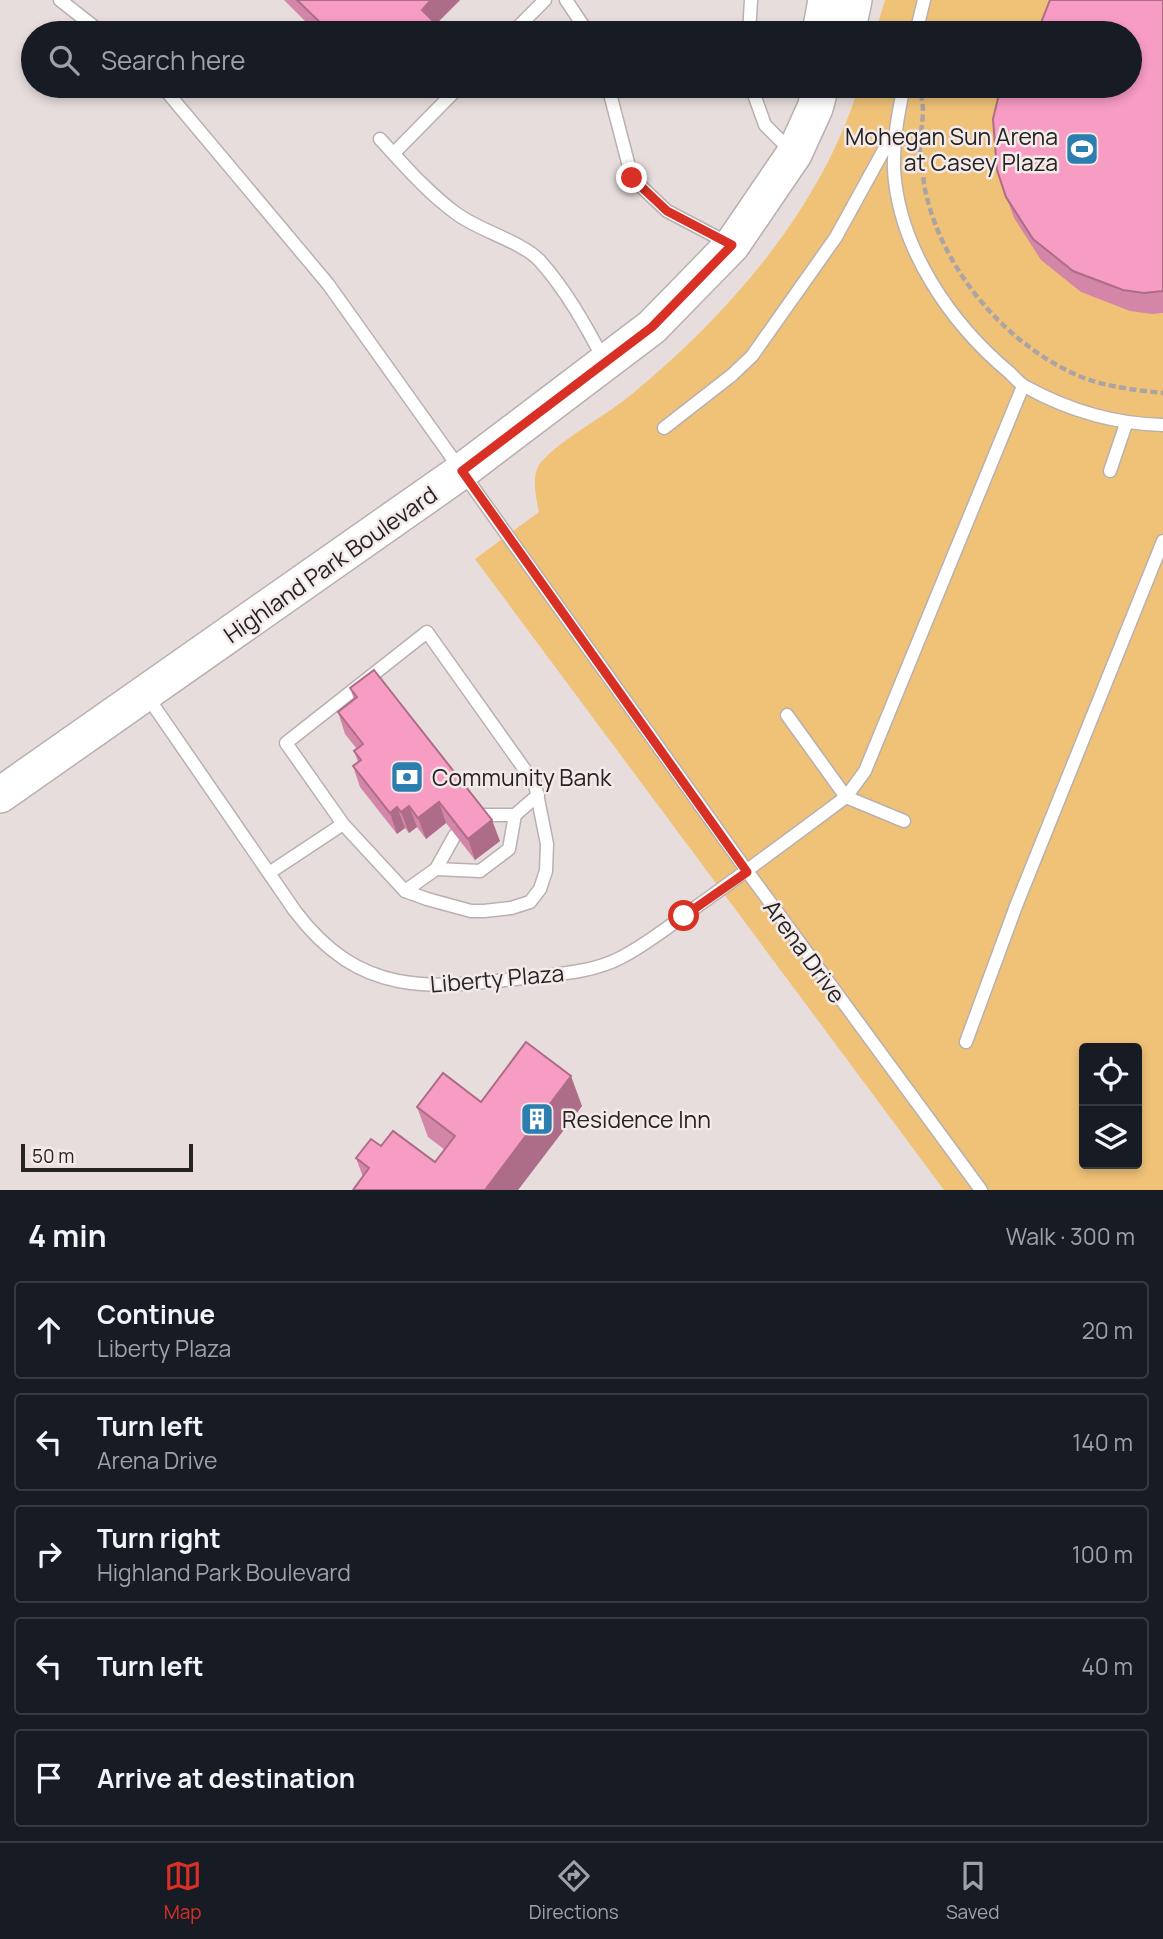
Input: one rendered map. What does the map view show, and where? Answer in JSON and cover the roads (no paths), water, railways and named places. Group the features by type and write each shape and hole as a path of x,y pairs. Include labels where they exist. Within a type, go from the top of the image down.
{"main road":[{"path":"822,21 826,0"},
{"path":"850,21 854,0"},
{"name":"Highland Park Boulevard","path":"0,795 462,471 652,327 732,245 794,154 818,98"}],"lane":[{"path":"60,0 87,21"},
{"path":"524,21 545,0"},
{"path":"566,0 580,21"},
{"path":"750,21 751,0"},
{"path":"919,21 924,0"},
{"name":"Arena Drive","path":"172,98 328,284 747,872 981,1190"},
{"path":"394,153 448,98"},
{"path":"611,98 632,178 667,211 732,245"},
{"path":"755,98 765,125 794,154"},
{"path":"664,428 732,376 752,356 836,237 888,144 905,98"},
{"path":"898,115 894,173 908,234 946,303 983,351 1023,386 1053,400 1126,424 1163,425"},
{"path":"380,138 455,213 499,238 525,248 540,260 584,323 606,364"},
{"name":"Liberty Plaza","path":"146,695 310,930 334,953 365,971 401,982 442,987 600,966 645,943 747,872 846,797 864,771 1023,386"},
{"path":"1110,471 1126,424"},
{"path":"966,1042 1016,906 1163,541"},
{"path":"427,632 535,784 547,844 546,871 540,889 530,902 511,908 471,911 405,891 343,824 286,743 427,632"},
{"path":"787,715 846,797 904,821"},
{"path":"436,869 480,871 509,849 516,815 538,795"},
{"path":"479,815 516,815"},
{"path":"269,873 343,824"},
{"path":"405,891 436,869 455,835"}],"place":[{"name":"Mohegan Sun Arena at Casey Plaza","path":"1082,149"},
{"name":"Community Bank","path":"407,777"},
{"name":"Residence Inn","path":"537,1119"}]}
